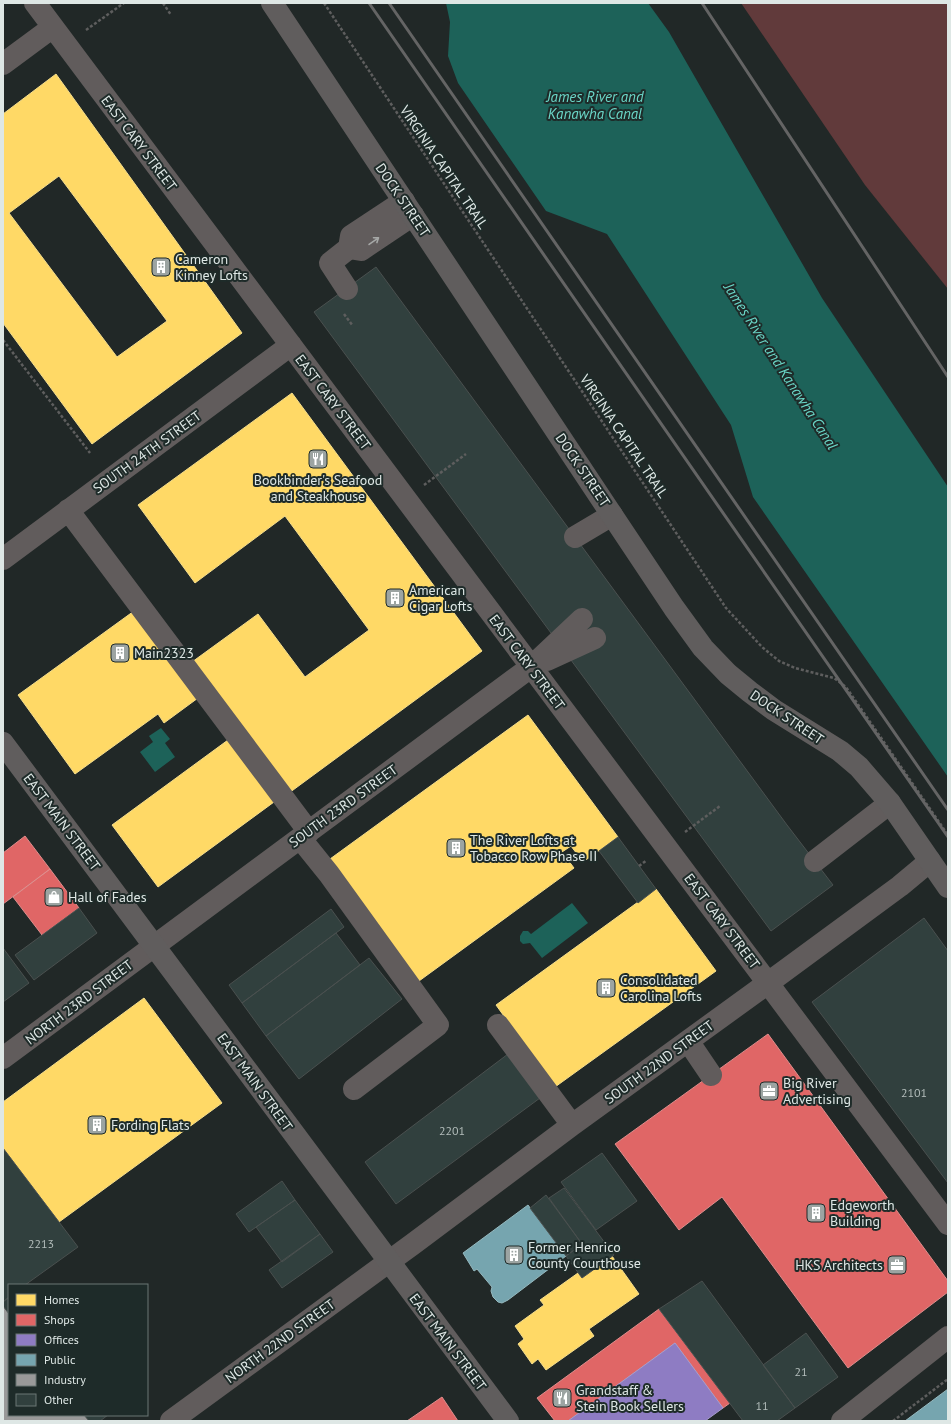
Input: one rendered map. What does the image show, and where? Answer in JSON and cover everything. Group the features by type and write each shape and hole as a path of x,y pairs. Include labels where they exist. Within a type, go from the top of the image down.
{"main road":[{"name":"DOCK STREET","path":"272,3 674,608 703,648 728,674 774,710 840,751 859,767 890,803 948,887"},
{"name":"EAST MAIN STREET","path":"3,743 508,1421"}],"street":[{"name":"EAST CARY STREET","path":"36,3 948,1224"},
{"path":"3,64 53,27"},
{"path":"347,288 330,263 349,248 361,250 408,208"},
{"name":"SOUTH 24TH STREET","path":"3,559 291,345"},
{"path":"68,510 304,835 329,874 438,1025 354,1089"},
{"path":"575,537 612,515"},
{"path":"531,667 582,619"},
{"path":"531,667 595,638"},
{"name":"SOUTH 23RD STREET","path":"154,946 531,667"},
{"path":"814,861 890,803"},
{"name":"SOUTH 22ND STREET","path":"389,1262 572,1124 900,886 930,861"},
{"name":"NORTH 23RD STREET","path":"3,1058 154,946"},
{"path":"498,1025 572,1124"},
{"path":"688,1041 711,1075"},
{"name":"NORTH 22ND STREET","path":"171,1421 389,1262"},
{"path":"842,1421 948,1337"}],"path":[{"path":"82,33 124,3"},
{"path":"163,3 171,15"},
{"name":"VIRGINIA CAPITAL TRAIL","path":"324,3 726,608 762,647 779,661 795,668 834,678 846,686 948,835"},
{"path":"342,311 353,326"},
{"path":"3,340 90,453"},
{"path":"436,476 466,454"},
{"path":"693,826 720,806"},
{"path":"639,866 649,858"},
{"path":"893,1421 948,1380"}],"shaded area":[{"path":"741,3 948,3 948,289 865,185"}],"water":[{"name":"James River and Kanawha Canal","path":"446,3 648,3 669,32 822,298 948,487 948,777 753,497 731,425 607,234 546,211 458,83 448,56 450,22"},
{"path":"161,728 170,739 165,743 175,757 155,772 140,752 153,742 149,736"},
{"path":"572,903 588,923 542,958 530,943 523,944 520,941 520,936 523,931 528,931 531,934"}],"building: Homes":[{"name":"Cameron Kinney Lofts","path":"56,74 242,333 92,444 3,323 3,114","holes":["59,176 167,321 117,357 9,213"]},
{"name":"American Cigar Lofts","path":"292,393 482,651 289,793 192,662 258,614 305,677 369,630 285,516 195,583 138,505"},
{"name":"Main2323","path":"134,611 198,698 164,723 158,714 75,774 18,695"},
{"name":"The River Lofts at Tobacco Row Phase II","path":"528,715 618,837 583,862 571,846 562,852 574,868 419,981 330,859"},
{"path":"228,740 274,802 158,887 112,825"},
{"name":"Consolidated Carolina Lofts","path":"656,889 716,971 555,1087 496,1005"},
{"name":"Fording Flats","path":"144,998 222,1103 59,1222 3,1148 3,1102"},
{"path":"612,1256 639,1294 589,1329 594,1336 546,1370 538,1359 532,1364 518,1344 524,1339 515,1326 544,1305 540,1300 578,1273 582,1278"}],"building: Shops":[{"path":"25,836 50,869 3,904 3,853"},
{"path":"50,869 79,908 42,935 13,897"},
{"name":"Edgeworth Building","path":"768,1034 948,1281 948,1292 848,1368 722,1197 679,1230 615,1144"},
{"path":"659,1309 730,1403 723,1408 675,1343 568,1421 555,1421 537,1398"},
{"path":"442,1397 458,1421 407,1421"}],"building: Offices":[{"path":"675,1343 723,1408 705,1421 568,1421"}],"building: Public":[{"name":"Former Henrico County Courthouse","path":"528,1205 566,1256 508,1300 502,1303 498,1302 493,1297 491,1291 492,1287 477,1269 474,1271 463,1253"},
{"path":"948,1389 948,1421 905,1421"}],"building: Industry":[{"path":"3,1306 8,1313 8,1416 85,1416 89,1421 3,1421"}],"building: Other":[{"path":"376,267 787,825 833,885 771,931 314,312"},
{"path":"618,837 656,889 638,903 599,851"},
{"path":"79,908 97,933 34,980 15,955"},
{"path":"331,909 344,927 242,1003 229,985"},
{"path":"924,918 948,951 948,1183 812,1002"},
{"path":"336,933 360,965 266,1036 242,1003"},
{"path":"3,948 29,983 3,1002"},
{"path":"369,958 402,999 299,1079 266,1036"},
{"path":"508,1054 540,1098 396,1204 365,1162"},
{"path":"3,1148 78,1247 26,1284 8,1284 8,1298 3,1302"},
{"path":"602,1153 637,1201 596,1230 561,1182"},
{"path":"282,1181 295,1200 249,1232 236,1214"},
{"path":"564,1188 614,1255 582,1278 566,1256 582,1244 549,1198"},
{"path":"546,1195 582,1244 566,1256 530,1208"},
{"path":"295,1200 320,1234 282,1262 256,1227"},
{"path":"320,1234 333,1252 282,1288 269,1270"},
{"path":"702,1281 795,1408 777,1421 743,1421 659,1309"},
{"path":"8,1298 8,1313 3,1306 3,1302"},
{"path":"806,1333 838,1377 795,1408 763,1365"},
{"path":"85,1416 107,1416 100,1421 89,1421"}],"railway":[{"path":"369,3 948,837"},
{"path":"389,3 948,810"},
{"path":"702,3 948,377"}],"place":[{"name":"Cameron Kinney Lofts","path":"161,267"},
{"name":"Bookbinder's Seafood and Steakhouse","path":"318,459"},
{"name":"American Cigar Lofts","path":"395,598"},
{"name":"Main2323","path":"120,653"},
{"name":"The River Lofts at Tobacco Row Phase II","path":"456,848"},
{"name":"Hall of Fades","path":"54,897"},
{"name":"Consolidated Carolina Lofts","path":"606,988"},
{"name":"Big River Advertising","path":"769,1091"},
{"name":"Fording Flats","path":"97,1125"},
{"name":"Edgeworth Building","path":"816,1213"},
{"name":"Former Henrico County Courthouse","path":"514,1255"},
{"name":"HKS Architects","path":"897,1265"},
{"name":"Grandstaff & Stein Book Sellers","path":"562,1398"}]}
